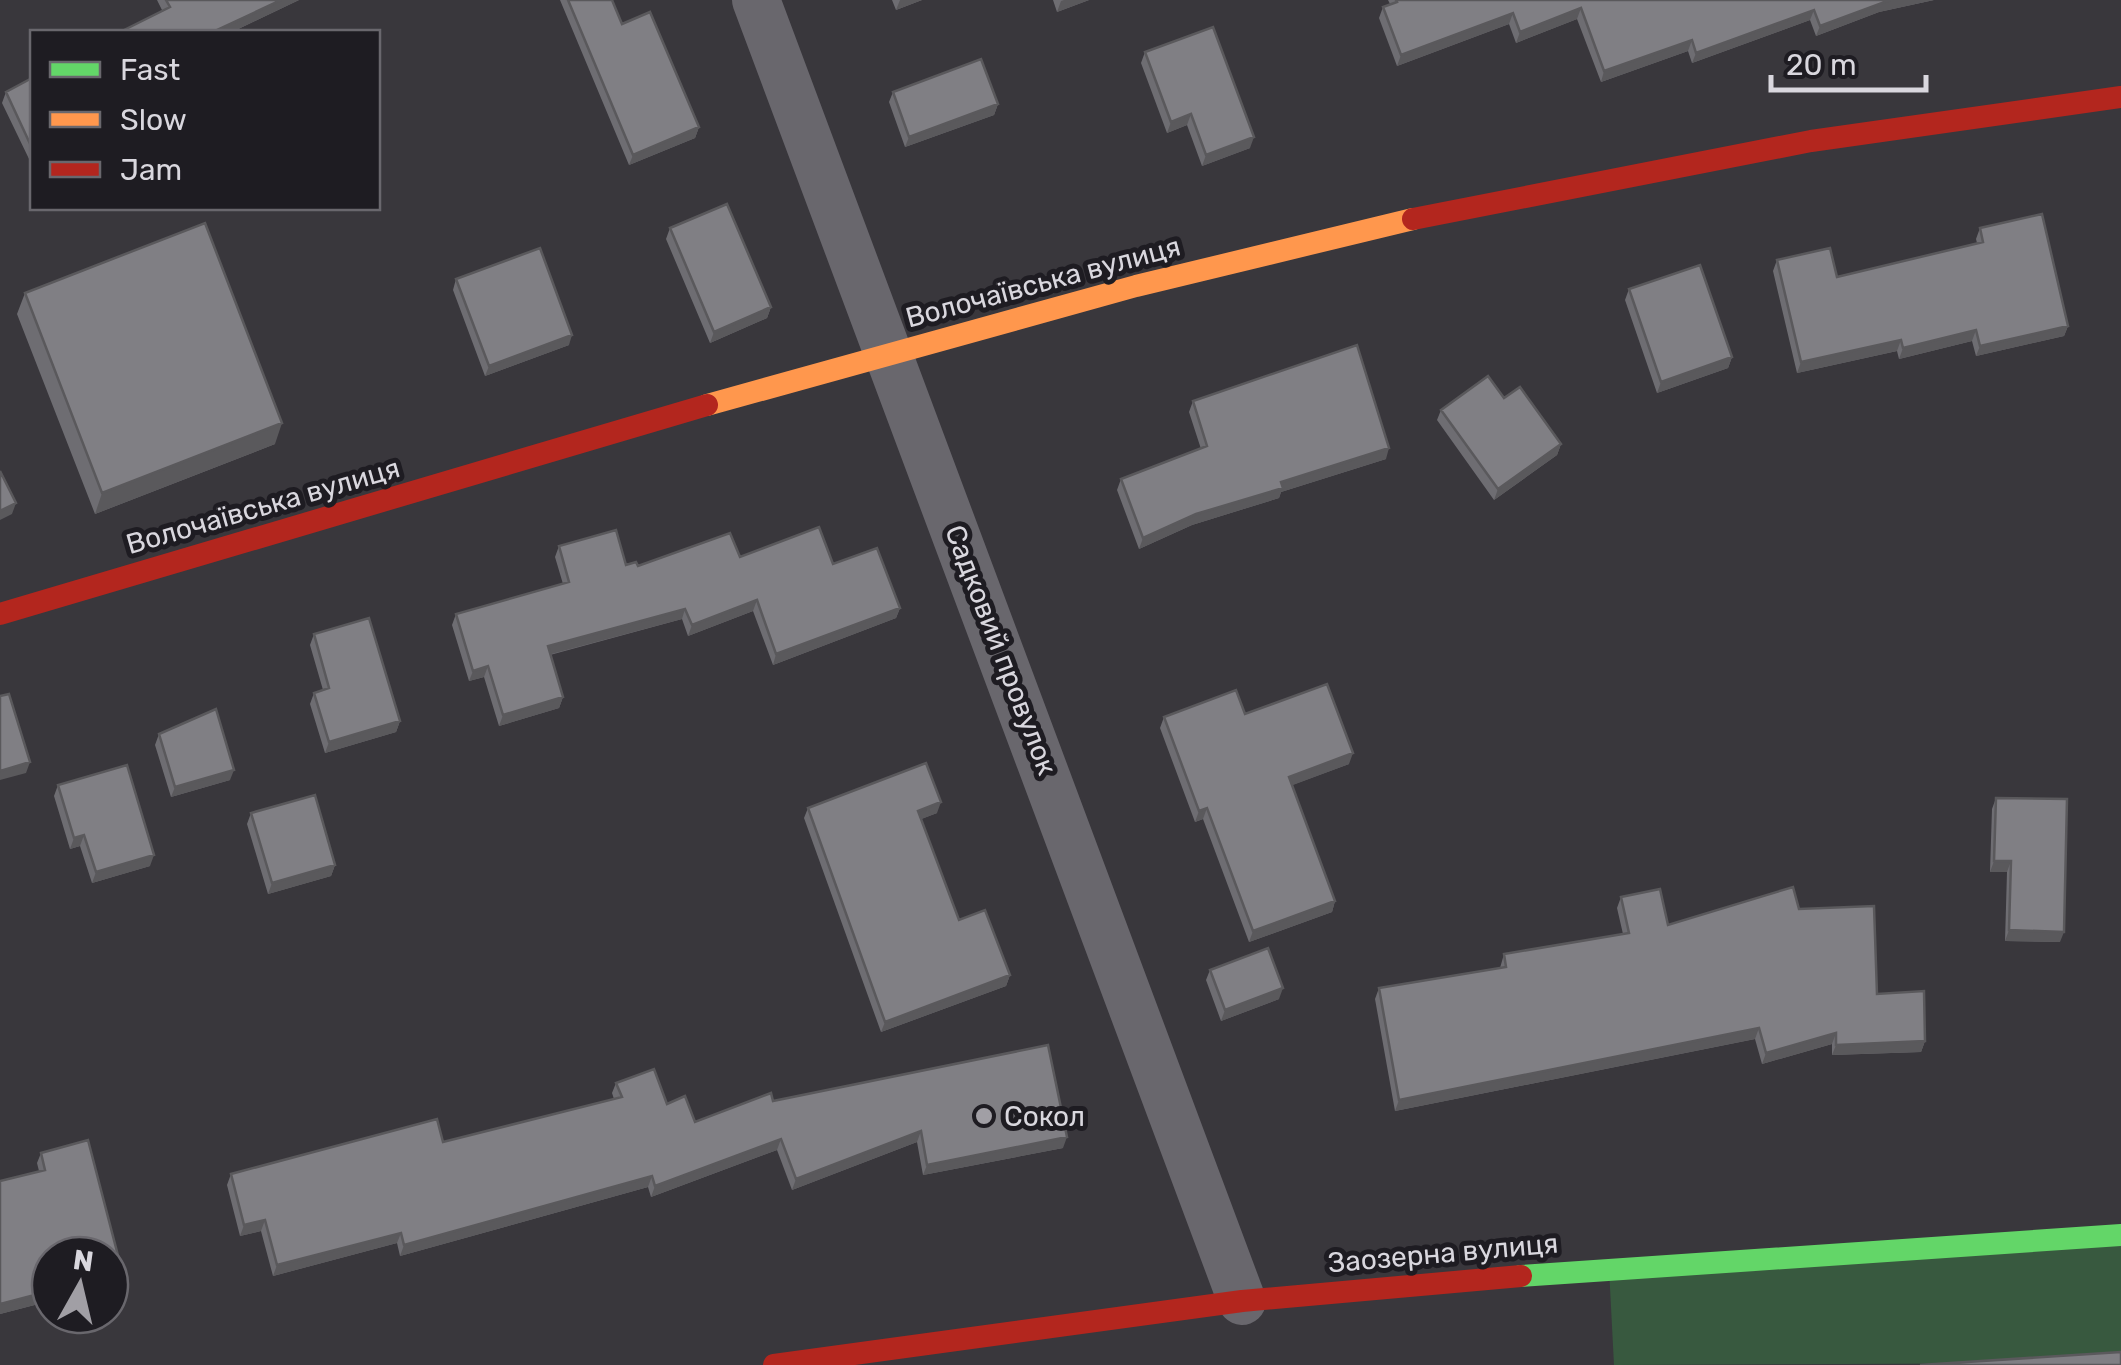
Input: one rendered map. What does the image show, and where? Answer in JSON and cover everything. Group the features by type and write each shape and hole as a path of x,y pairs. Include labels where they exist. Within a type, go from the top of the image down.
{"street":[{"name":"Садковий провулок","path":"756,0 1242,1300"},
{"name":"Волочаївська вулиця","path":"0,614 889,354 1299,245 1642,170 1981,114 2121,97"},
{"name":"Заозерна вулиця","path":"774,1365 1242,1300 1629,1267 2121,1235"}],"green space":[{"path":"2121,1235 2121,1363 1614,1365 1609,1268"}],"building":[{"path":"166,0 281,0 217,30 124,30 170,7"},
{"path":"568,0 612,0 622,24 650,12 699,127 633,155"},
{"path":"1396,0 1890,0 1820,26 1814,10 1696,53 1692,40 1604,71 1581,8 1520,32 1513,13 1401,55 1383,7"},
{"path":"1213,27 1254,137 1206,155 1191,114 1171,122 1145,52"},
{"path":"981,59 998,104 909,137 893,92"},
{"path":"30,79 30,144 6,92"},
{"path":"727,204 771,307 714,332 670,228"},
{"path":"2042,214 2068,326 1980,346 1976,330 1903,348 1901,340 1801,362 1777,260 1830,248 1837,277 1983,242 1980,228"},
{"path":"205,223 282,423 102,493 25,293"},
{"path":"540,248 572,335 489,366 456,279"},
{"path":"1700,265 1732,357 1661,382 1629,289"},
{"path":"1357,345 1389,448 1281,482 1283,488 1196,514 1143,538 1121,479 1207,446 1193,401"},
{"path":"1488,376 1504,398 1520,387 1561,444 1498,489 1441,410"},
{"path":"0,471 16,503 0,511"},
{"path":"819,527 833,564 877,548 900,608 776,654 757,600 692,625 685,609 548,646 563,697 503,715 488,666 473,671 456,614 569,582 559,546 616,530 626,565 636,562 638,566 730,533 740,557"},
{"path":"369,618 400,721 329,742 314,693 329,688 314,634"},
{"path":"1327,684 1353,753 1289,777 1335,901 1253,931 1207,808 1199,811 1164,717 1236,690 1245,714"},
{"path":"9,694 30,762 0,771 0,696"},
{"path":"216,709 234,770 175,787 159,734"},
{"path":"926,763 941,802 918,811 959,920 985,910 1010,975 885,1022 808,808"},
{"path":"127,765 154,855 96,872 84,835 74,838 58,785"},
{"path":"315,795 335,865 272,883 251,813"},
{"path":"1996,798 2067,799 2064,932 2009,930 2011,861 1994,861"},
{"path":"1793,887 1799,909 1874,906 1877,994 1924,991 1925,1041 1836,1045 1836,1033 1766,1053 1759,1028 1399,1100 1379,988 1506,967 1504,954 1629,933 1621,897 1660,889 1668,925"},
{"path":"1268,948 1283,988 1225,1010 1210,970"},
{"path":"1048,1045 1067,1137 927,1165 921,1131 796,1179 781,1139 655,1186 652,1176 404,1245 401,1233 277,1265 265,1220 244,1225 231,1174 437,1119 443,1142 622,1097 616,1083 654,1069 667,1104 685,1096 695,1122 771,1093 773,1101"},
{"path":"88,1140 113,1235 30,1235 30,1296 0,1304 0,1181 45,1170 41,1153"},
{"path":"2121,1352 2121,1365 1920,1365"}],"traffic: fast":[{"path":"1521,1276 2121,1235"}],"traffic: slow":[{"path":"707,405 1136,286 1413,219"}],"traffic: jam":[{"path":"1413,219 1811,141 2121,97"},
{"path":"0,614 707,405"},
{"path":"774,1365 1242,1301 1521,1276"}],"place":[{"name":"Сокол","path":"984,1116"}]}
